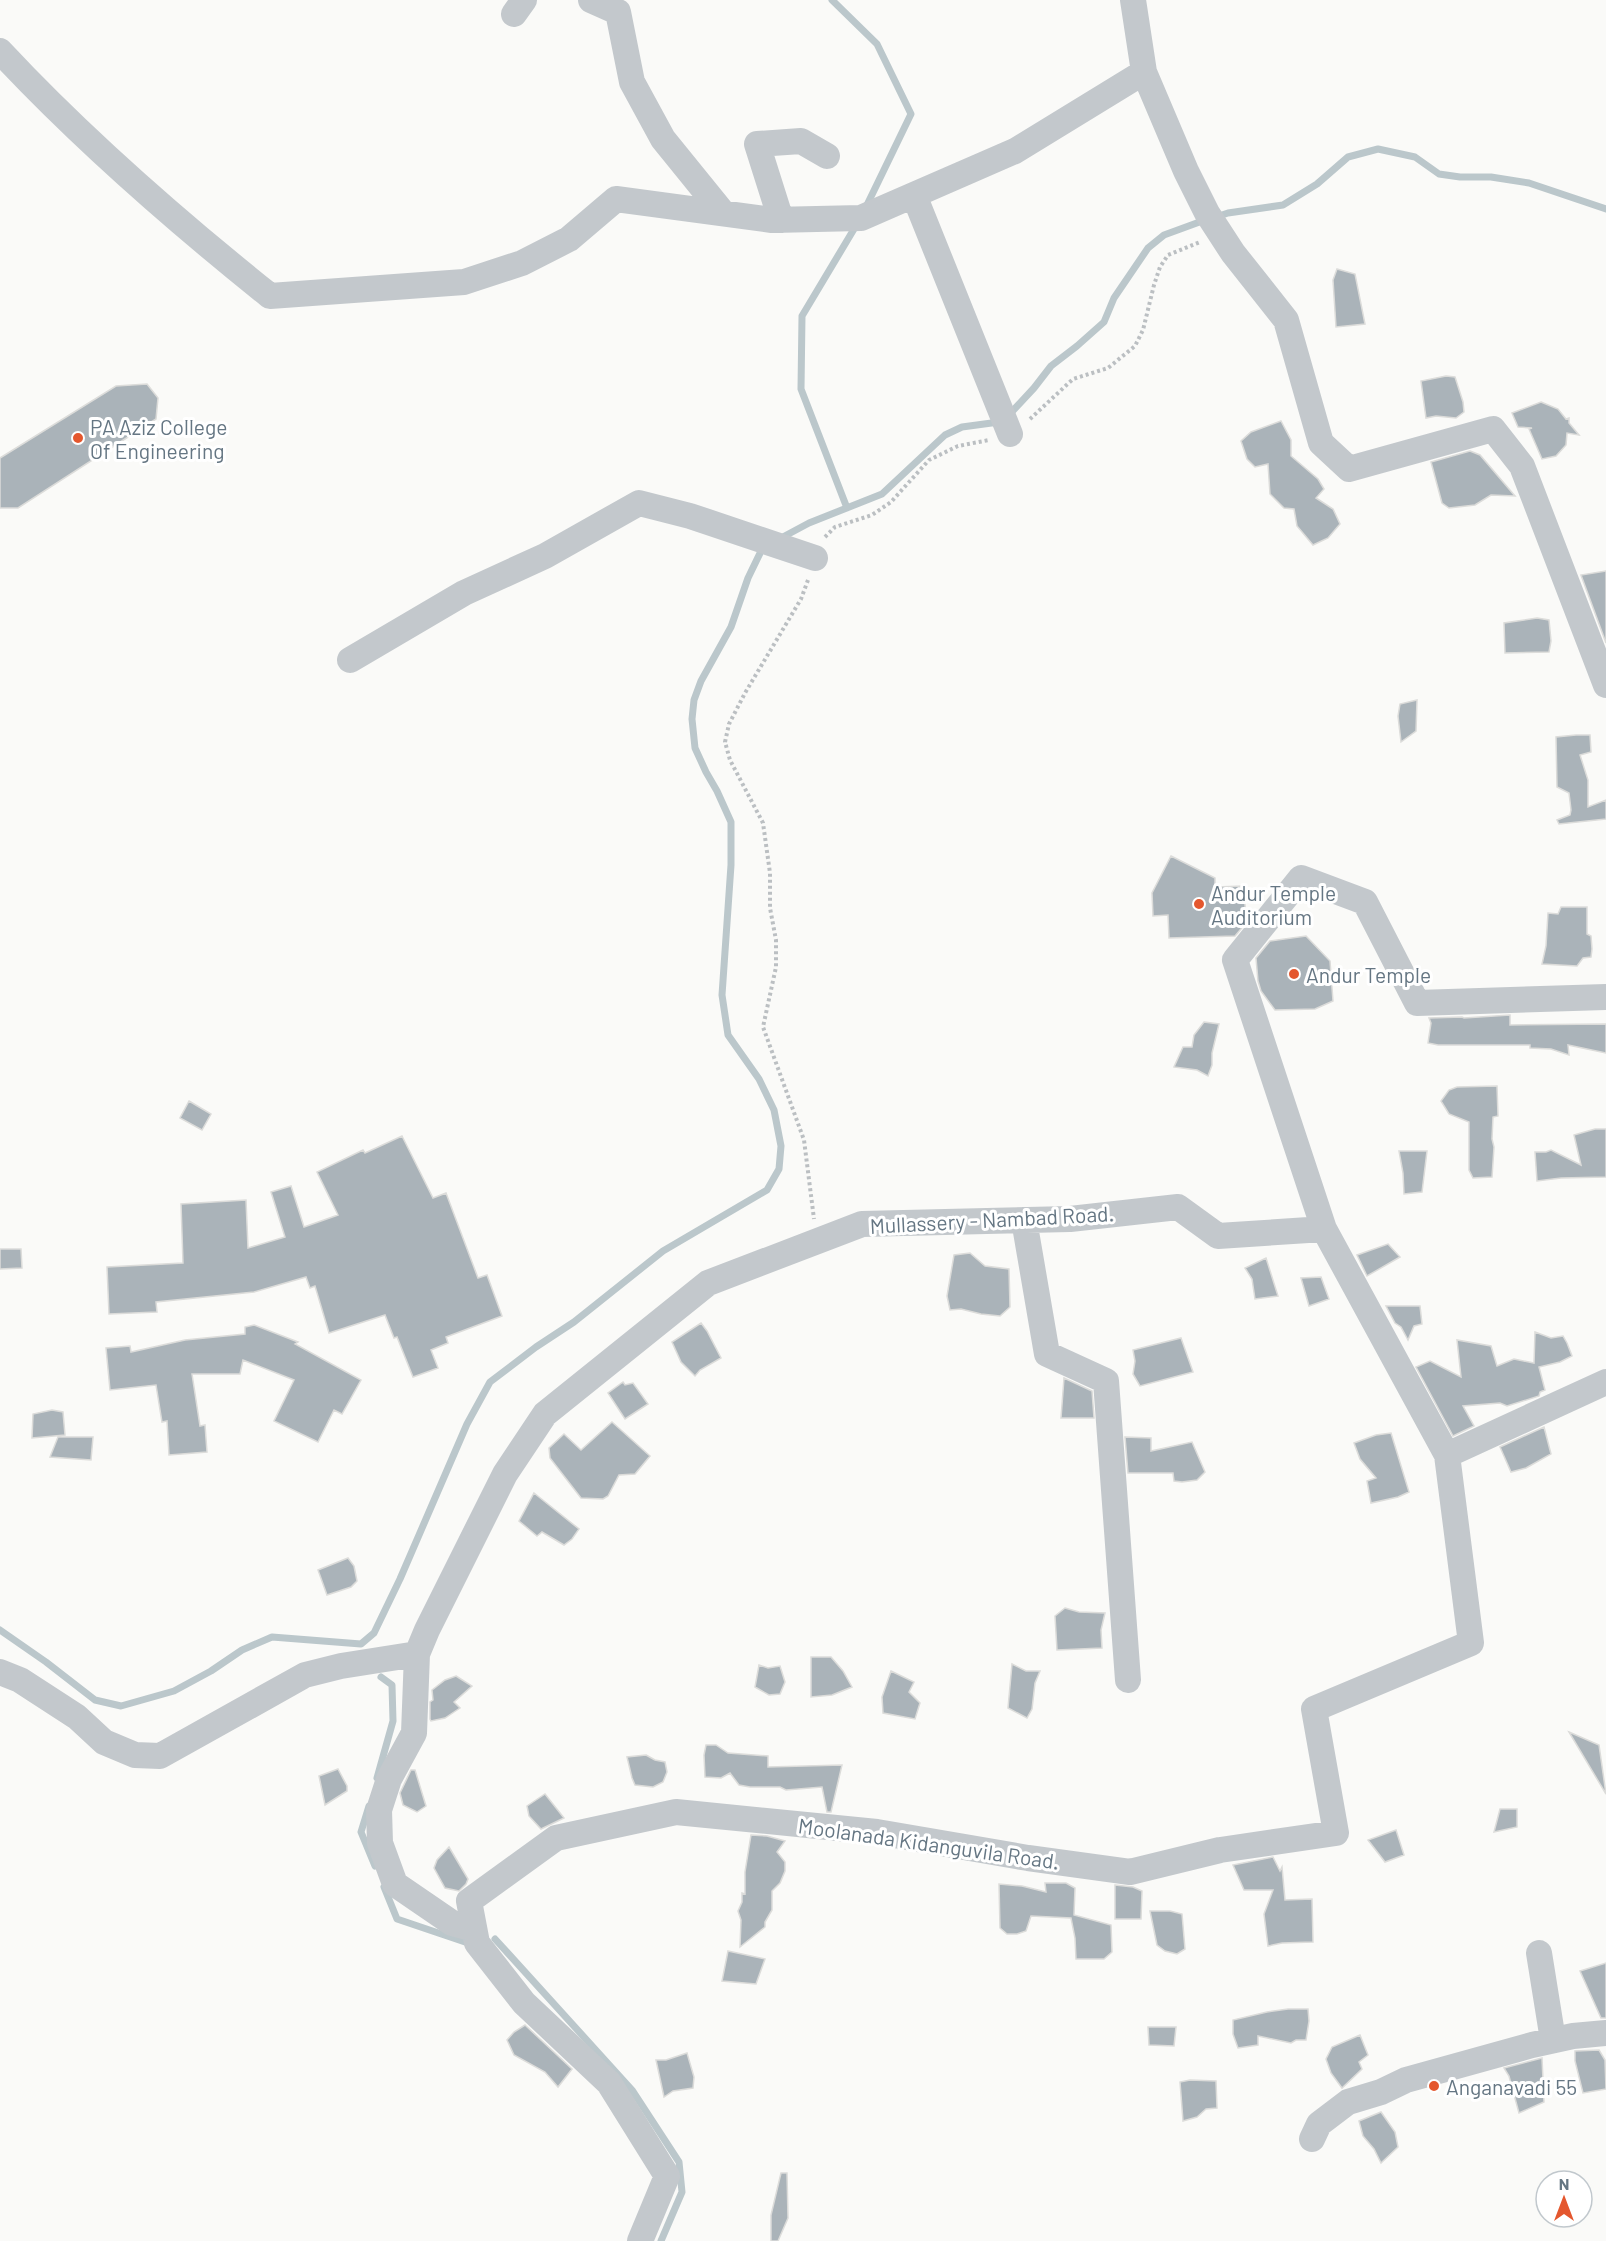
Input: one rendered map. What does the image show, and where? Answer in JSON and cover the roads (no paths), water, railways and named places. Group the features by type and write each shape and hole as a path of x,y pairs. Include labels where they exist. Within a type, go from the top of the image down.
{"street":[{"path":"591,0 618,12 632,82 663,139 723,213"},
{"path":"1133,0 1144,72 1186,171 1233,253 1286,320 1321,443 1349,469 1493,429 1522,466 1606,685"},
{"path":"0,51 38,92 186,229 270,296 464,282 522,262 569,239 616,199 781,220 861,218 1016,151 1144,72"},
{"path":"781,220 757,144 801,141 827,156"},
{"path":"914,195 1010,434"},
{"path":"350,660 464,593 545,556 639,502 690,516 815,558"},
{"path":"1606,997 1417,1004 1365,902 1301,878 1235,960 1324,1229 1447,1455 1606,1382"},
{"name":"Mullassery - Nambad Road.","path":"417,1654 505,1474 544,1414 708,1282 862,1224 1070,1219 1178,1207 1218,1236 1324,1229"},
{"path":"1024,1220 1047,1354 1107,1381 1128,1680"},
{"name":"Moolanada Kidanguvila Road.","path":"640,2241 667,2176 609,2084 524,2003 477,1942 469,1901 556,1838 676,1812 877,1832 1028,1858 1130,1872 1220,1850 1336,1833 1314,1709 1471,1642 1447,1455"},
{"path":"0,1672 20,1680 76,1717 104,1742 135,1755 160,1756 305,1675 341,1666 417,1654 414,1733 389,1779 379,1810 381,1843 395,1884 452,1923 474,1929"},
{"path":"1539,1953 1553,2040"},
{"path":"1312,2139 1319,2124 1348,2102 1381,2092 1406,2080 1553,2040 1606,2033"}],"waterway":[{"path":"832,0 877,44 911,114 866,207"},
{"path":"1216,217 1228,213 1283,205 1317,184 1348,157 1378,149 1415,157 1439,174 1491,177 1529,183 1606,209"},
{"path":"1008,416 1051,366 1104,322 1114,298 1148,248 1164,235 1205,220"},
{"path":"847,508 801,389 802,316 857,224"},
{"path":"781,538 809,523 882,494 945,435 962,427 999,422"},
{"path":"0,1630 95,1700 121,1706 174,1691 211,1671 242,1650 272,1637 361,1644 374,1633 400,1579 467,1424 490,1382 574,1322 663,1251 767,1190 779,1169 781,1146 774,1110 759,1079 728,1035 722,995 731,865 731,822 695,748 692,719 694,700 701,681 731,627 748,578 762,549 766,547"},
{"path":"377,1778 393,1721 392,1685 381,1677"},
{"path":"369,1806 361,1832 375,1866"},
{"path":"384,1887 397,1919 465,1942"},
{"path":"495,1939 632,2090 679,2162 682,2192 661,2241"}],"place":[{"name":"PA Aziz College Of Engineering","path":"78,438"},
{"name":"Andur Temple Auditorium","path":"1199,904"},
{"name":"Andur Temple","path":"1294,974"},
{"name":"Anganavadi 55","path":"1434,2086"}]}
